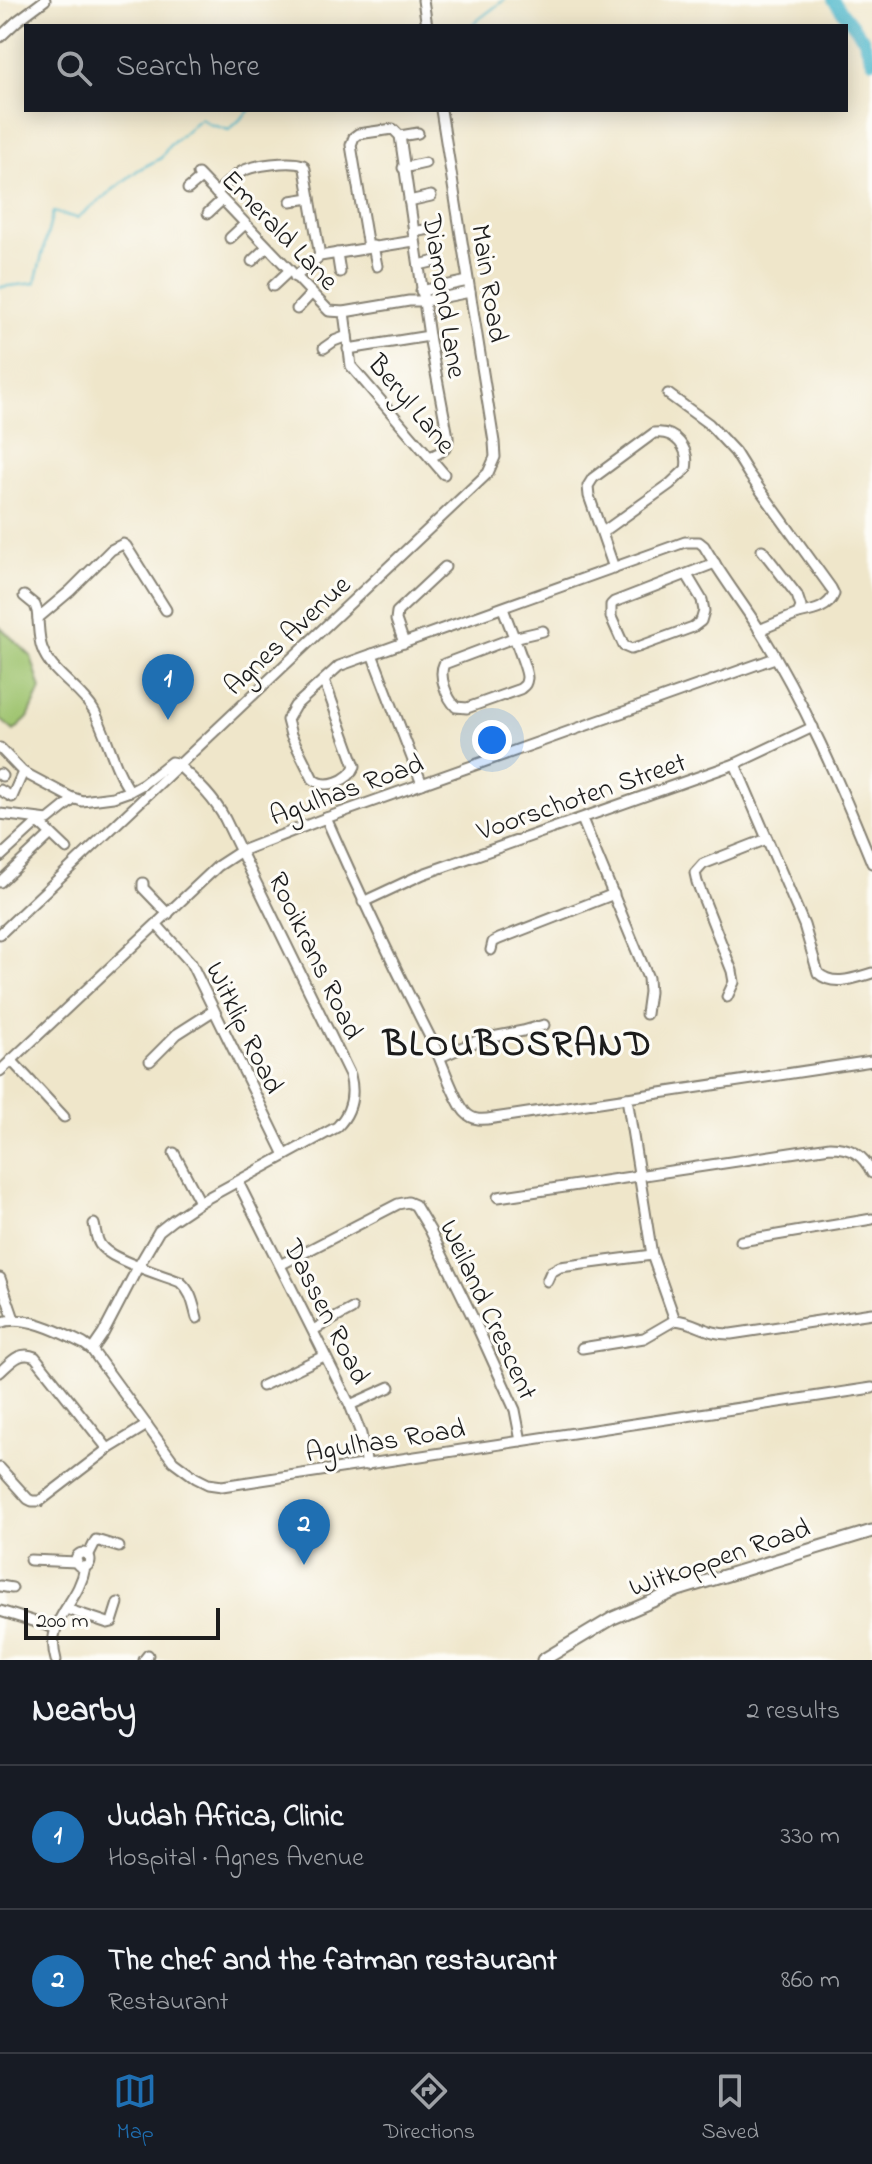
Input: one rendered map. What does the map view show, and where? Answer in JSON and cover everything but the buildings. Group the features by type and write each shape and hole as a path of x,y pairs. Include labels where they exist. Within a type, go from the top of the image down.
{"main road":[{"name":"Witkoppen Road","path":"543,1660 613,1618 671,1593 872,1531"}],"street":[{"path":"0,37 45,0"},
{"path":"423,0 427,24"},
{"name":"Main Road","path":"441,112 494,442 493,463"},
{"path":"377,266 370,247 351,145 354,137 361,133 391,129 399,134 418,133"},
{"name":"Diamond Lane","path":"399,134 448,441 445,449 430,457"},
{"path":"208,213 240,173 247,169 295,162 303,165 320,256"},
{"path":"403,168 425,163"},
{"name":"Emerald Lane","path":"188,189 200,176 311,294 326,308 339,312"},
{"path":"409,201 431,196"},
{"path":"291,201 310,198"},
{"path":"230,238 245,224"},
{"path":"273,286 320,256 414,237 436,228"},
{"path":"252,261 267,247"},
{"path":"337,253 340,272"},
{"path":"419,265 440,260"},
{"path":"409,301 423,289 468,281"},
{"path":"339,312 470,292"},
{"path":"297,309 311,294"},
{"name":"Beryl Lane","path":"339,312 353,370 444,474"},
{"path":"324,348 347,336"},
{"path":"348,349 429,336"},
{"path":"668,394 707,422 735,452 834,594 829,603 821,608 759,630"},
{"path":"603,532 686,469 687,458 682,445 672,436 663,432 654,433 589,482 588,490 614,568"},
{"name":"Agnes Avenue","path":"0,934 484,477 493,463"},
{"path":"324,680 355,766 352,774 324,784 316,783 313,779 287,728 287,720 295,706 339,666 693,540 702,544 708,552 775,658 839,781 872,863"},
{"path":"38,618 111,550 123,544 166,610"},
{"path":"762,550 799,599 801,607 798,614"},
{"path":"687,575 702,600 704,611 701,621 693,627 641,646 631,649 624,646 611,617 611,605 618,599 715,563"},
{"path":"404,643 396,620 397,612 445,567"},
{"path":"24,596 35,605 43,650 56,671 84,695 92,707 121,778 130,791"},
{"path":"503,608 513,638 526,672 524,687 459,709 453,705 441,673 444,664 513,638 543,631"},
{"path":"372,654 422,784"},
{"name":"Agulhas Road","path":"0,1071 218,866 241,851 775,658"},
{"name":"Voorschoten Street","path":"363,902 423,874 735,764 813,727"},
{"path":"0,748 23,772 82,801 130,791 169,763 178,765"},
{"path":"735,764 804,925 818,973 831,981 872,973"},
{"name":"Rooikrans Road","path":"92,1350 159,1231 200,1202 339,1124 349,1111 353,1096 350,1075 217,805 178,765"},
{"path":"0,790 12,797 23,772"},
{"path":"0,814 48,820 74,799"},
{"path":"326,818 460,1102 475,1118 486,1119 872,1061"},
{"path":"582,819 640,956 649,984 646,1014"},
{"path":"0,857 34,825 41,825 67,849"},
{"path":"0,882 51,834"},
{"path":"727,997 734,982 732,971 695,873 703,864 767,839"},
{"path":"143,883 143,888 168,914"},
{"path":"491,950 496,940 614,894"},
{"name":"Witklip Road","path":"157,925 191,963 285,1155"},
{"path":"150,1061 177,1034 213,1011"},
{"path":"440,1057 482,1039 544,1025"},
{"path":"11,1060 64,1117"},
{"path":"627,1098 652,1255 675,1320"},
{"path":"498,1197 837,1147 861,1155 872,1173"},
{"path":"174,1153 200,1202"},
{"name":"Dassen Road","path":"238,1182 350,1405 361,1434 367,1465"},
{"name":"Weiland Crescent","path":"280,1265 398,1204 408,1202 415,1205 475,1322 515,1410 521,1441"},
{"path":"741,1241 872,1219"},
{"path":"94,1224 98,1240 105,1250 185,1286 190,1291 197,1318"},
{"path":"547,1281 551,1272 560,1267 652,1255"},
{"path":"0,1278 14,1319 0,1323"},
{"path":"313,1330 352,1309"},
{"path":"582,1348 644,1338 675,1320 718,1335 872,1313"},
{"name":"Agulhas Road","path":"14,1319 36,1324 92,1350 168,1454 183,1470 212,1485 233,1485 872,1388"},
{"path":"0,1372 17,1356 35,1357 108,1449"},
{"path":"262,1386 324,1356"},
{"path":"350,1405 390,1387"},
{"path":"0,1468 28,1499 40,1501 108,1449 147,1425"},
{"path":"56,1660 53,1651 55,1628 82,1581 83,1562 96,1540 119,1547"},
{"path":"30,1560 83,1562"},
{"path":"0,1586 12,1588"},
{"path":"66,1609 108,1623 112,1622 118,1603"},
{"path":"0,1611 55,1628"}],"green space":[{"path":"0,627 31,656 41,689 28,718 14,731 0,719"}],"waterway":[{"path":"473,24 504,0"},
{"path":"833,0 863,38 872,61"},
{"path":"0,287 35,283 53,212 77,218 138,170 161,158 169,146 201,118 229,130 248,112"}],"place":[{"name":"Judah Africa, Clinic","path":"168,720"},
{"name":"The chef and the fatman restaurant","path":"304,1565"}],"district":[{"name":"BLOUBOSRAND","path":"518,1042"}]}
